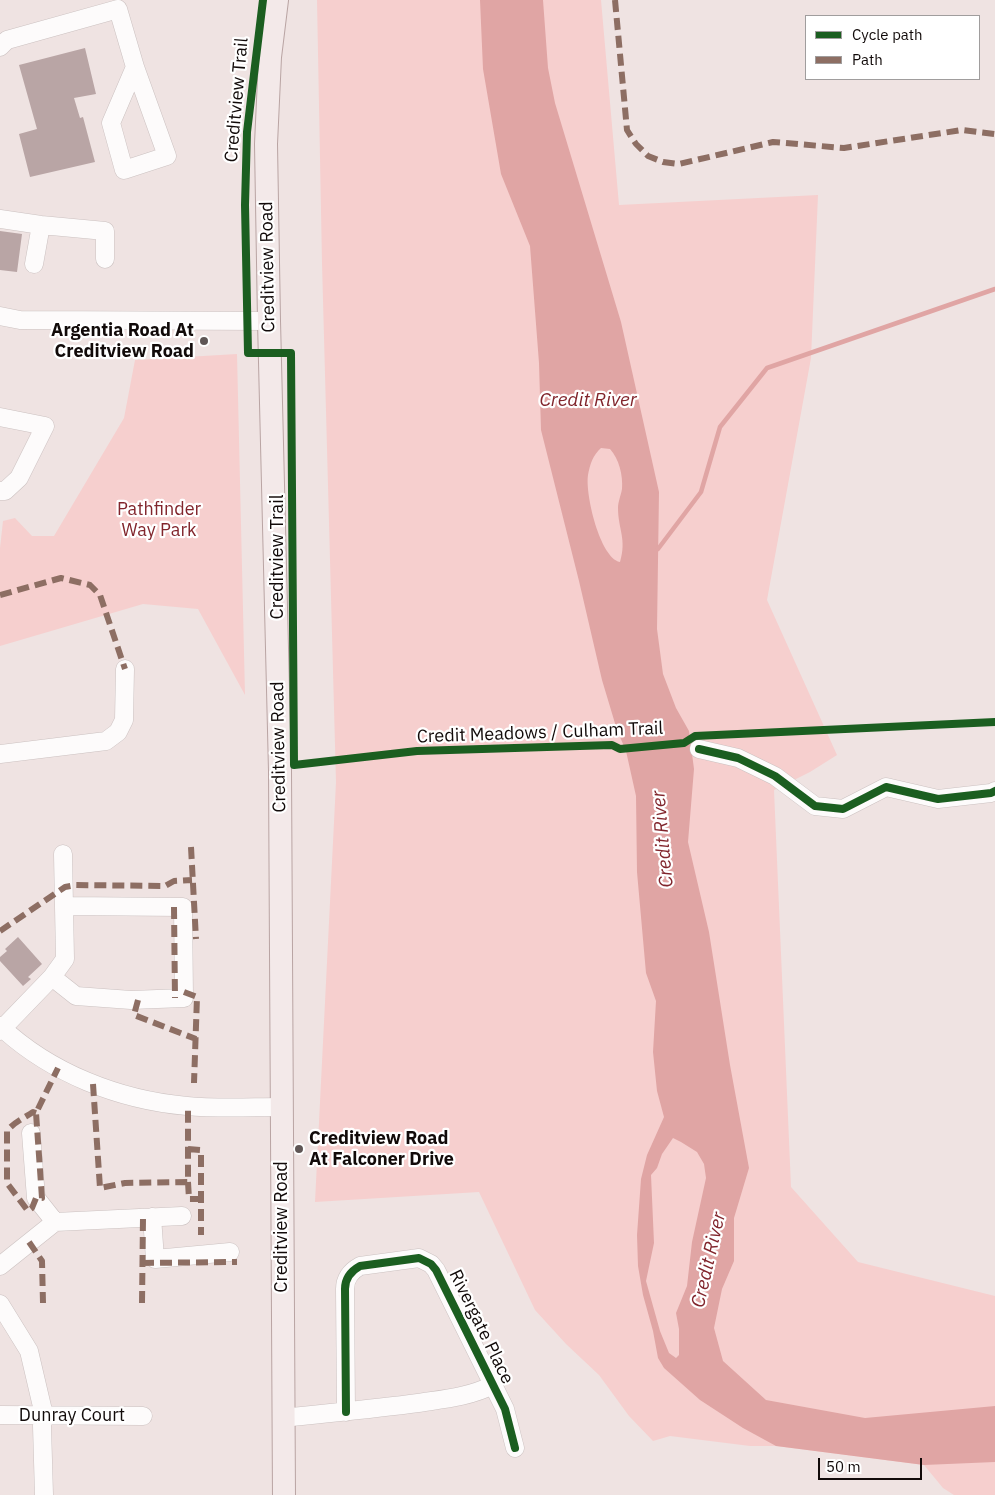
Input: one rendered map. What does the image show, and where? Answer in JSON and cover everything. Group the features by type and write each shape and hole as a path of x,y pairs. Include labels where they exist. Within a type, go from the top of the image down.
{"main road":[{"name":"Creditview Road","path":"278,0 270,57 266,144 280,771 284,1495"}],"street":[{"path":"0,47 7,40 118,9 135,67 167,156 124,170 111,123 135,67"},
{"path":"0,218 41,225 105,231 104,259"},
{"path":"34,264 41,225"},
{"path":"0,316 20,320 269,321"},
{"path":"0,417 45,426 20,478 5,491 0,491"},
{"path":"0,754 106,741 118,732 124,720 125,669"},
{"path":"699,749 738,758 775,776 814,806 843,809 886,787 938,799 991,794 995,791"},
{"path":"64,854 65,960 52,977 1,1028 32,1052 58,1068 119,1094 158,1103 188,1106 282,1107"},
{"path":"52,977 76,996 131,1000 184,998 183,907 65,906"},
{"path":"31,1133 36,1198 55,1222"},
{"path":"0,1266 55,1222 182,1216"},
{"path":"152,1218 155,1259 230,1252"},
{"name":"Rivergate Place","path":"346,1412 345,1284 352,1271 360,1266 419,1258 433,1266 505,1410 515,1448"},
{"path":"0,1304 29,1351 44,1415 42,1426 44,1495"},
{"name":"Rivergate Place","path":"283,1418 346,1412 463,1396 493,1385"},
{"name":"Dunray Court","path":"0,1415 143,1416"}],"green space":[{"path":"317,0 601,0 619,205 818,195 811,358 767,600 837,755 810,772 774,790 791,1187 858,1262 995,1296 995,1495 954,1495 943,1488 924,1465 776,1446 750,1446 670,1436 653,1441 629,1416 599,1375 566,1344 535,1310 479,1192 315,1202 336,782"},
{"name":"Pathfinder Way Park","path":"237,354 245,695 198,609 143,604 0,646 0,548 3,521 15,518 32,536 54,536 124,418 135,360"}],"water":[{"name":"Credit River","path":"480,0 543,0 548,68 555,103 621,322 659,492 657,629 663,674 676,708 689,731 694,769 688,842 709,932 730,1065 749,1168 734,1218 734,1261 722,1289 714,1328 723,1361 766,1400 865,1418 995,1406 995,1462 924,1465 776,1446 743,1428 700,1400 664,1368 658,1358 638,1266 637,1235 641,1179 647,1155 664,1117 657,1091 653,1052 656,1001 646,973 637,872 636,796 626,751 617,730 602,680 541,430 539,363 530,246 501,174 483,69","holes":["601,448 610,449 618,462 622,478 622,489 618,503 623,547 620,562 613,558 600,538 589,496 588,475 594,457","673,1138 697,1152 704,1164 706,1178 692,1242 687,1286 676,1313 679,1329 679,1355 676,1358 669,1353 660,1331 646,1281 654,1243 651,1175 657,1168 662,1154"]}],"building":[{"path":"85,48 96,94 74,98 80,118 83,117 95,162 30,177 19,134 37,129 19,65"},
{"path":"0,231 22,234 17,272 0,270"},
{"path":"18,937 42,964 28,977 31,979 23,986 0,961 0,957 7,951 5,949"}],"waterway":[{"path":"658,549 701,492 720,427 767,368 995,289"}],"marked path":[{"path":"615,0 627,130 636,144 648,156 663,162 679,164 773,142 844,148 962,130 995,134"},
{"path":"0,595 61,578 90,585 100,595 125,669"},
{"path":"191,847 196,939"},
{"path":"0,931 65,887 76,885 165,886 174,881 192,880"},
{"path":"174,907 175,998"},
{"path":"184,992 197,997 194,1083"},
{"path":"138,1000 134,1015 196,1039"},
{"path":"36,1113 33,1112 7,1131 7,1183 28,1211 32,1208 36,1198 42,1198 36,1113 58,1068"},
{"path":"93,1084 100,1188 125,1183 188,1182 188,1106"},
{"path":"188,1149 201,1150 201,1235"},
{"path":"188,1182 189,1199 201,1199"},
{"path":"142,1303 143,1218"},
{"path":"29,1242 42,1261 43,1303"},
{"path":"142,1263 237,1262"}],"cycle path":[{"name":"Creditview Trail","path":"263,0 247,132 245,205 248,353 291,353 294,765 417,751 612,745 620,749 684,743 695,736 995,722"},
{"path":"699,749 738,758 775,776 815,806 843,809 886,787 938,799 995,791"},
{"path":"346,1412 345,1285 347,1278 360,1266 419,1258 431,1264 436,1270 505,1409 515,1448"}],"place":[{"name":"Argentia Road At Creditview Road","path":"204,341"},
{"name":"Creditview Road At Falconer Drive","path":"299,1149"}]}
